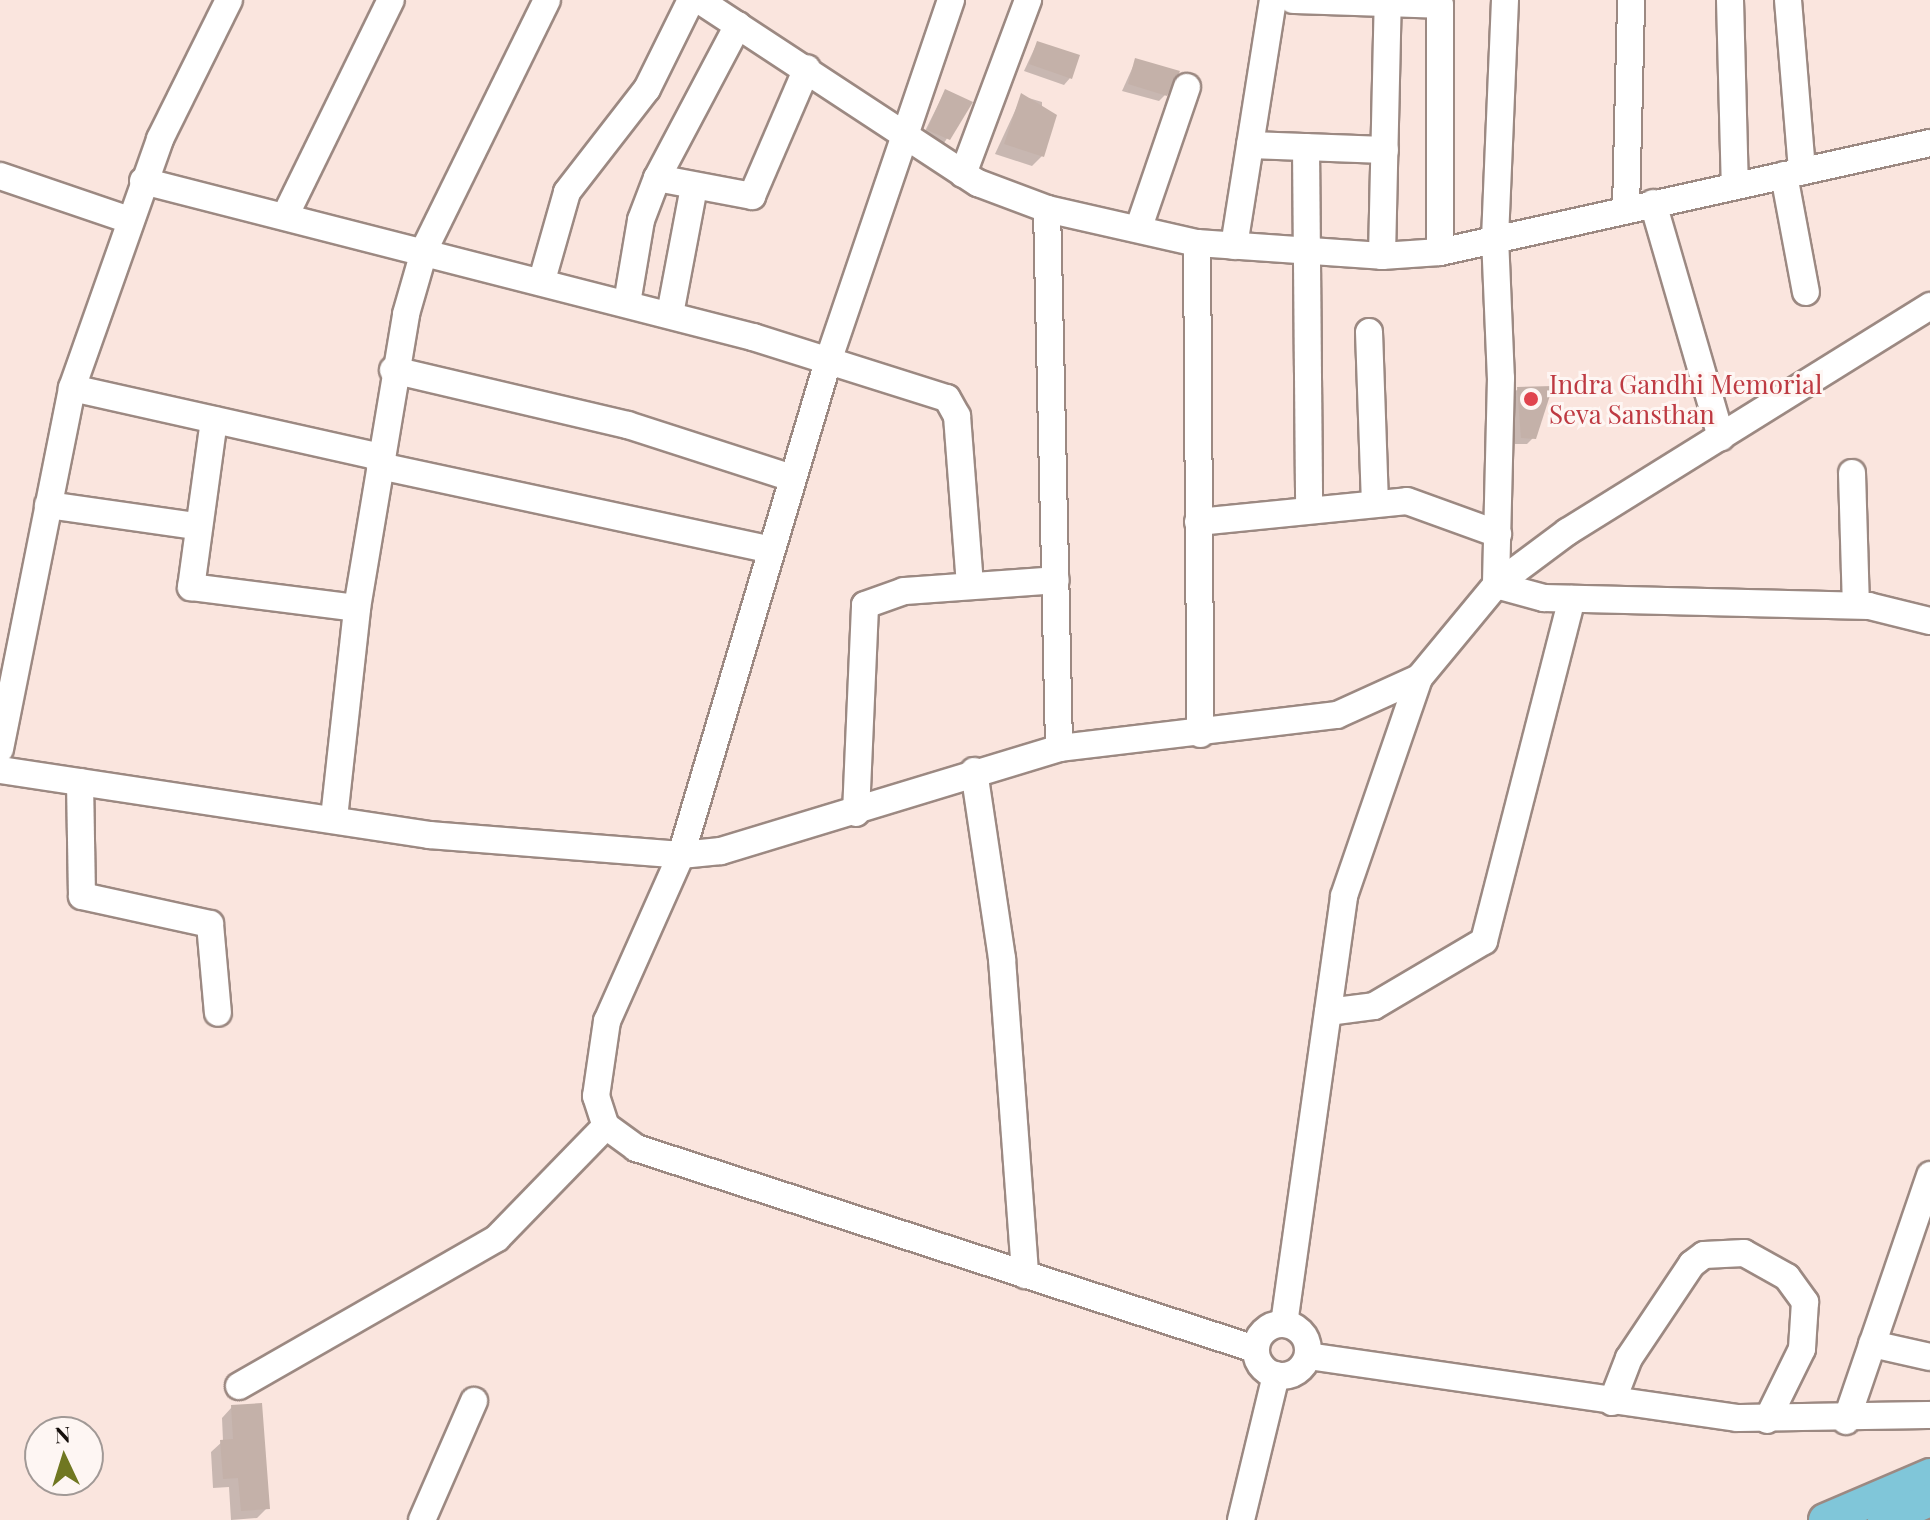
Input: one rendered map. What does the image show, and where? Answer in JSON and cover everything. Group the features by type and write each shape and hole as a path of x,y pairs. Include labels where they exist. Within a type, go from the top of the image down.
{"main road":[{"path":"1869,1515 1930,1475"},
{"path":"1825,1520 1869,1515 1930,1500"}],"street":[{"path":"0,749 72,388 143,181 229,0"},
{"path":"286,214 391,0"},
{"path":"334,818 357,608 393,370 425,248 547,0"},
{"path":"542,280 567,192 647,89 691,0"},
{"path":"699,0 807,68 907,139 963,174 1047,209 1139,227 1197,243 1382,256 1440,252 1495,237 1930,143"},
{"path":"951,0 907,139 829,358 681,855 607,1021 596,1096 606,1126 636,1148 1255,1349 1276,1375"},
{"path":"963,174 1028,0"},
{"path":"1234,246 1273,0"},
{"path":"1293,0 1430,1 1443,13 1440,252"},
{"path":"1382,256 1388,0"},
{"path":"1496,585 1495,237 1505,0"},
{"path":"1626,209 1631,0"},
{"path":"1730,0 1735,185"},
{"path":"1788,0 1793,173 1806,292"},
{"path":"627,303 641,220 657,178 738,25"},
{"path":"657,178 738,197 761,187 807,68"},
{"path":"1139,227 1187,87"},
{"path":"1250,145 1385,150"},
{"path":"1306,147 1309,508"},
{"path":"0,176 129,220"},
{"path":"143,181 425,248 670,314 829,358 953,404 970,586"},
{"path":"670,314 694,187"},
{"path":"1653,203 1721,437"},
{"path":"1047,209 1059,748"},
{"path":"1197,243 1200,734"},
{"path":"1284,1324 1344,896 1419,678 1496,585 1721,437 1930,306"},
{"path":"1369,332 1375,503"},
{"path":"393,370 628,425 792,478"},
{"path":"72,388 771,550"},
{"path":"214,420 190,573 199,592 357,608"},
{"path":"1852,473 1856,605"},
{"path":"1198,522 1309,508 1375,503 1432,504 1498,534"},
{"path":"48,505 196,526"},
{"path":"856,813 865,605 904,591 1056,580"},
{"path":"1496,585 1572,599 1856,605 1930,621"},
{"path":"1328,1012 1374,1006 1484,941 1572,599"},
{"path":"0,770 459,838 681,855 721,851 856,813 974,771 1059,748 1200,734 1337,715 1419,678"},
{"path":"974,771 1002,959 1025,1275"},
{"path":"80,782 82,896 210,924 218,1013"},
{"path":"239,1386 497,1238 606,1126"},
{"path":"1846,1421 1872,1344 1921,1232 1930,1175"},
{"path":"1612,1402 1629,1358 1692,1264 1704,1255 1744,1253 1787,1277 1805,1302 1802,1349 1767,1420"},
{"path":"1255,1349 1261,1335 1284,1324"},
{"path":"1276,1375 1298,1370 1308,1356 1304,1335 1284,1324"},
{"path":"1872,1344 1930,1357"},
{"path":"1308,1356 1612,1402 1767,1420 1846,1421 1930,1415"},
{"path":"1241,1520 1276,1375"},
{"path":"422,1520 474,1401"}],"building":[{"path":"1037,41 1080,55 1072,79 1029,64"},
{"path":"1135,58 1180,71 1167,96 1128,84"},
{"path":"945,89 973,102 950,140 927,130"},
{"path":"1021,93 1057,115 1044,157 1004,144"},
{"path":"1553,386 1536,439 1521,438 1517,387"},
{"path":"262,1403 270,1509 241,1511 238,1478 223,1479 220,1440 233,1439 231,1405"}],"place":[{"name":"Indra Gandhi Memorial Seva Sansthan","path":"1531,399"}]}
